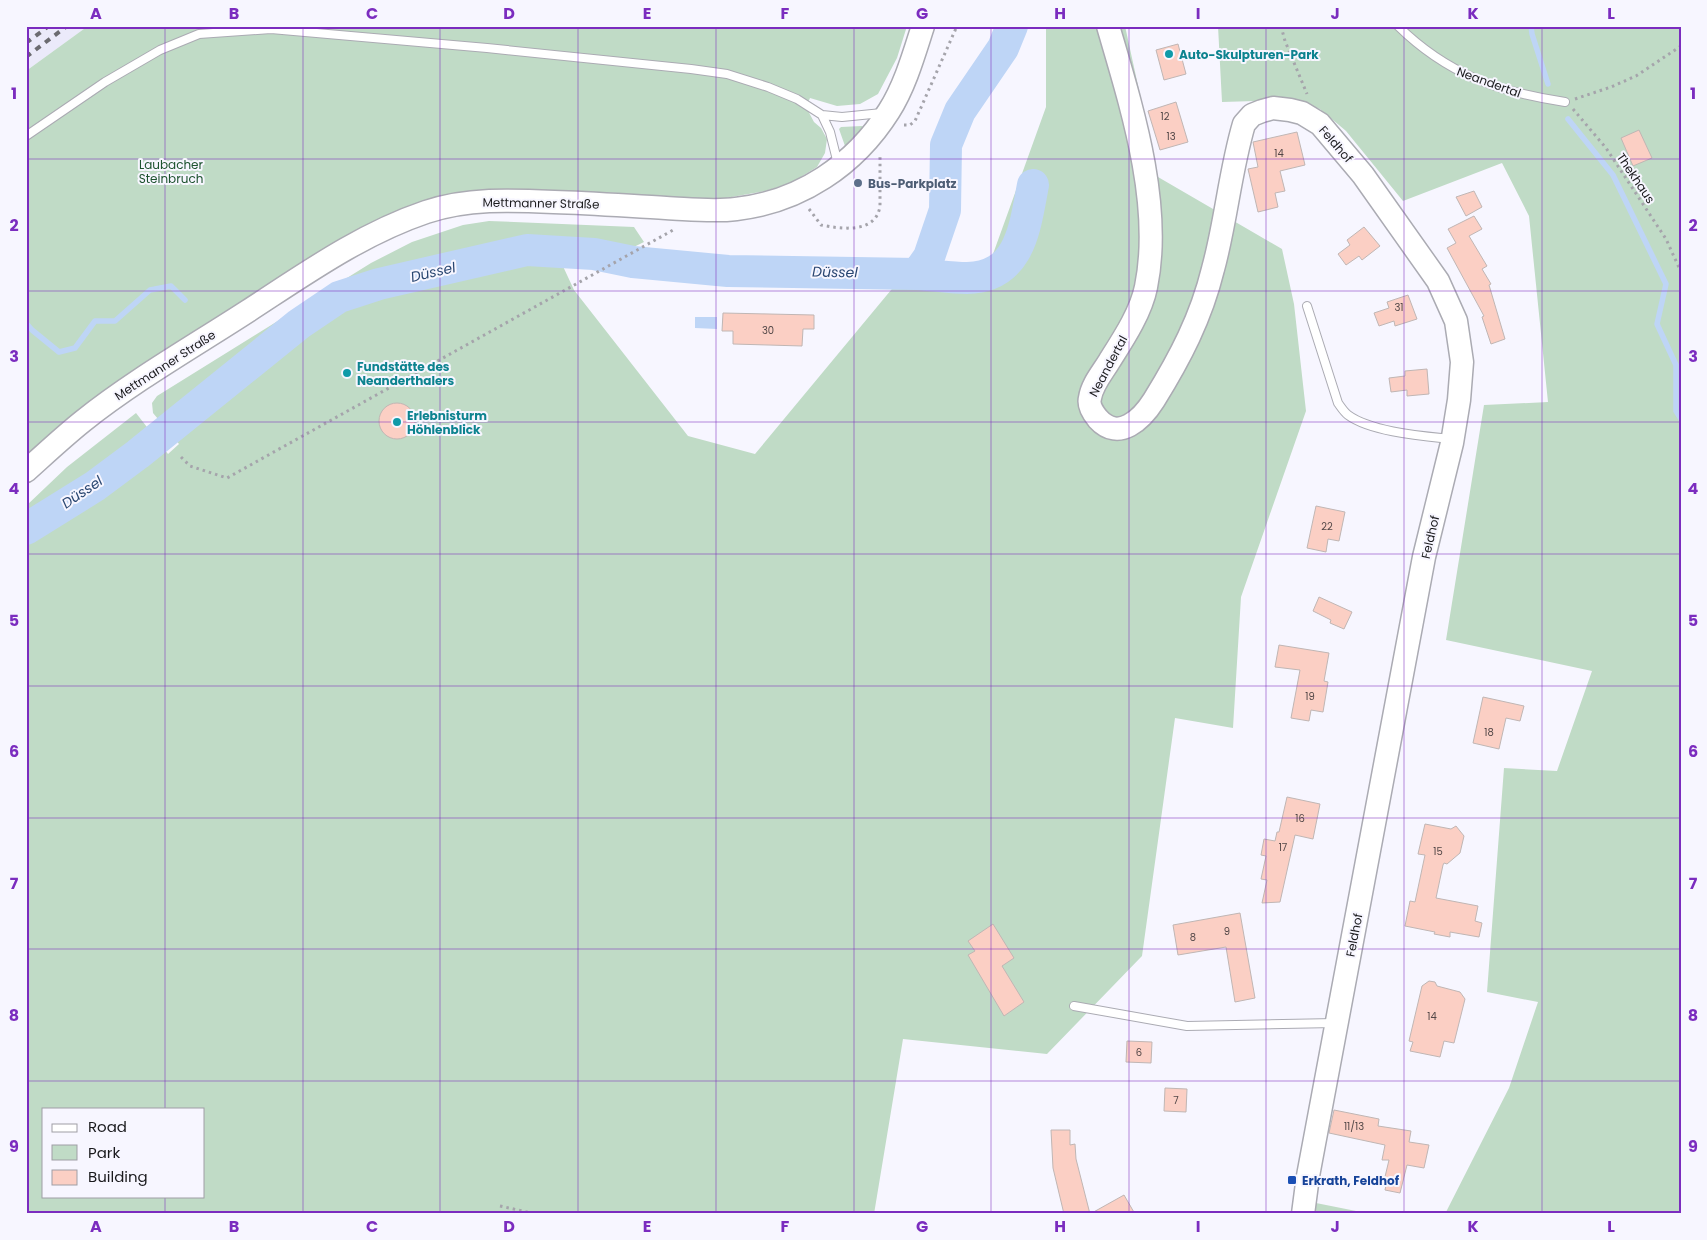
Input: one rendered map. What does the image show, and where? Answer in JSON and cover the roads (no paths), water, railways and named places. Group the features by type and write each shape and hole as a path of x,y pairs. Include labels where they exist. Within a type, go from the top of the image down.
{"main road":[{"name":"Mettmanner Straße","path":"26,471 84,420 143,379 336,254 382,229 428,211 470,201 508,200 685,209 735,209 778,200 818,182 839,168 894,118 901,87 923,26"},
{"name":"Neandertal","path":"1108,26 1140,148 1147,187 1151,229 1146,288 1135,315 1100,376 1089,400 1092,410 1103,424 1120,428 1129,426 1139,420 1148,409 1188,342 1213,270 1244,124 1252,115 1262,110 1273,108 1290,110"},
{"name":"Feldhof","path":"1290,110 1302,113 1320,124 1363,175 1438,281 1456,321 1462,362 1453,439 1424,557 1308,1176 1303,1214"}],"lane":[{"name":"Neandertal","path":"1398,26 1432,56 1462,73 1495,87 1564,102"},
{"path":"26,136 105,82 160,50 199,34 271,29 487,48 718,73 768,87 797,99 822,115 842,117 873,115 894,118"},
{"path":"822,115 830,132 839,168"},
{"path":"1307,306 1338,404 1348,415 1366,424 1400,432 1453,439"},
{"path":"1074,1006 1186,1026 1338,1022"}],"water":[{"path":"695,317 717,317 717,329 695,328"}],"waterway":[{"name":"Düssel","path":"26,529 95,486 138,454 299,324 339,297 379,284 527,250 594,254 633,262 728,271 917,274 929,257 945,210 946,145 960,111 1003,48 1012,26"},
{"path":"1531,26 1548,84"},
{"path":"1568,119 1613,175 1666,284 1657,324 1676,365 1676,411 1681,419"},
{"name":"Düssel","path":"917,274 967,278 985,275 999,269 1010,259 1023,232 1033,185"},
{"path":"26,323 59,352 75,348 95,321 115,321 150,290 171,286 185,300"}],"railway":[{"path":"26,43 49,26"},
{"path":"26,57 67,26"}],"place":[{"name":"Auto-Skulpturen-Park","path":"1169,54"},
{"name":"Bus-Parkplatz","path":"858,183"},
{"name":"Fundstätte des Neanderthalers","path":"347,373"},
{"name":"Erlebnisturm Höhlenblick","path":"397,422"},
{"name":"Erkrath, Feldhof","path":"1292,1180"}],"park label":[{"name":"Laubacher Steinbruch","path":"171,171"}]}
